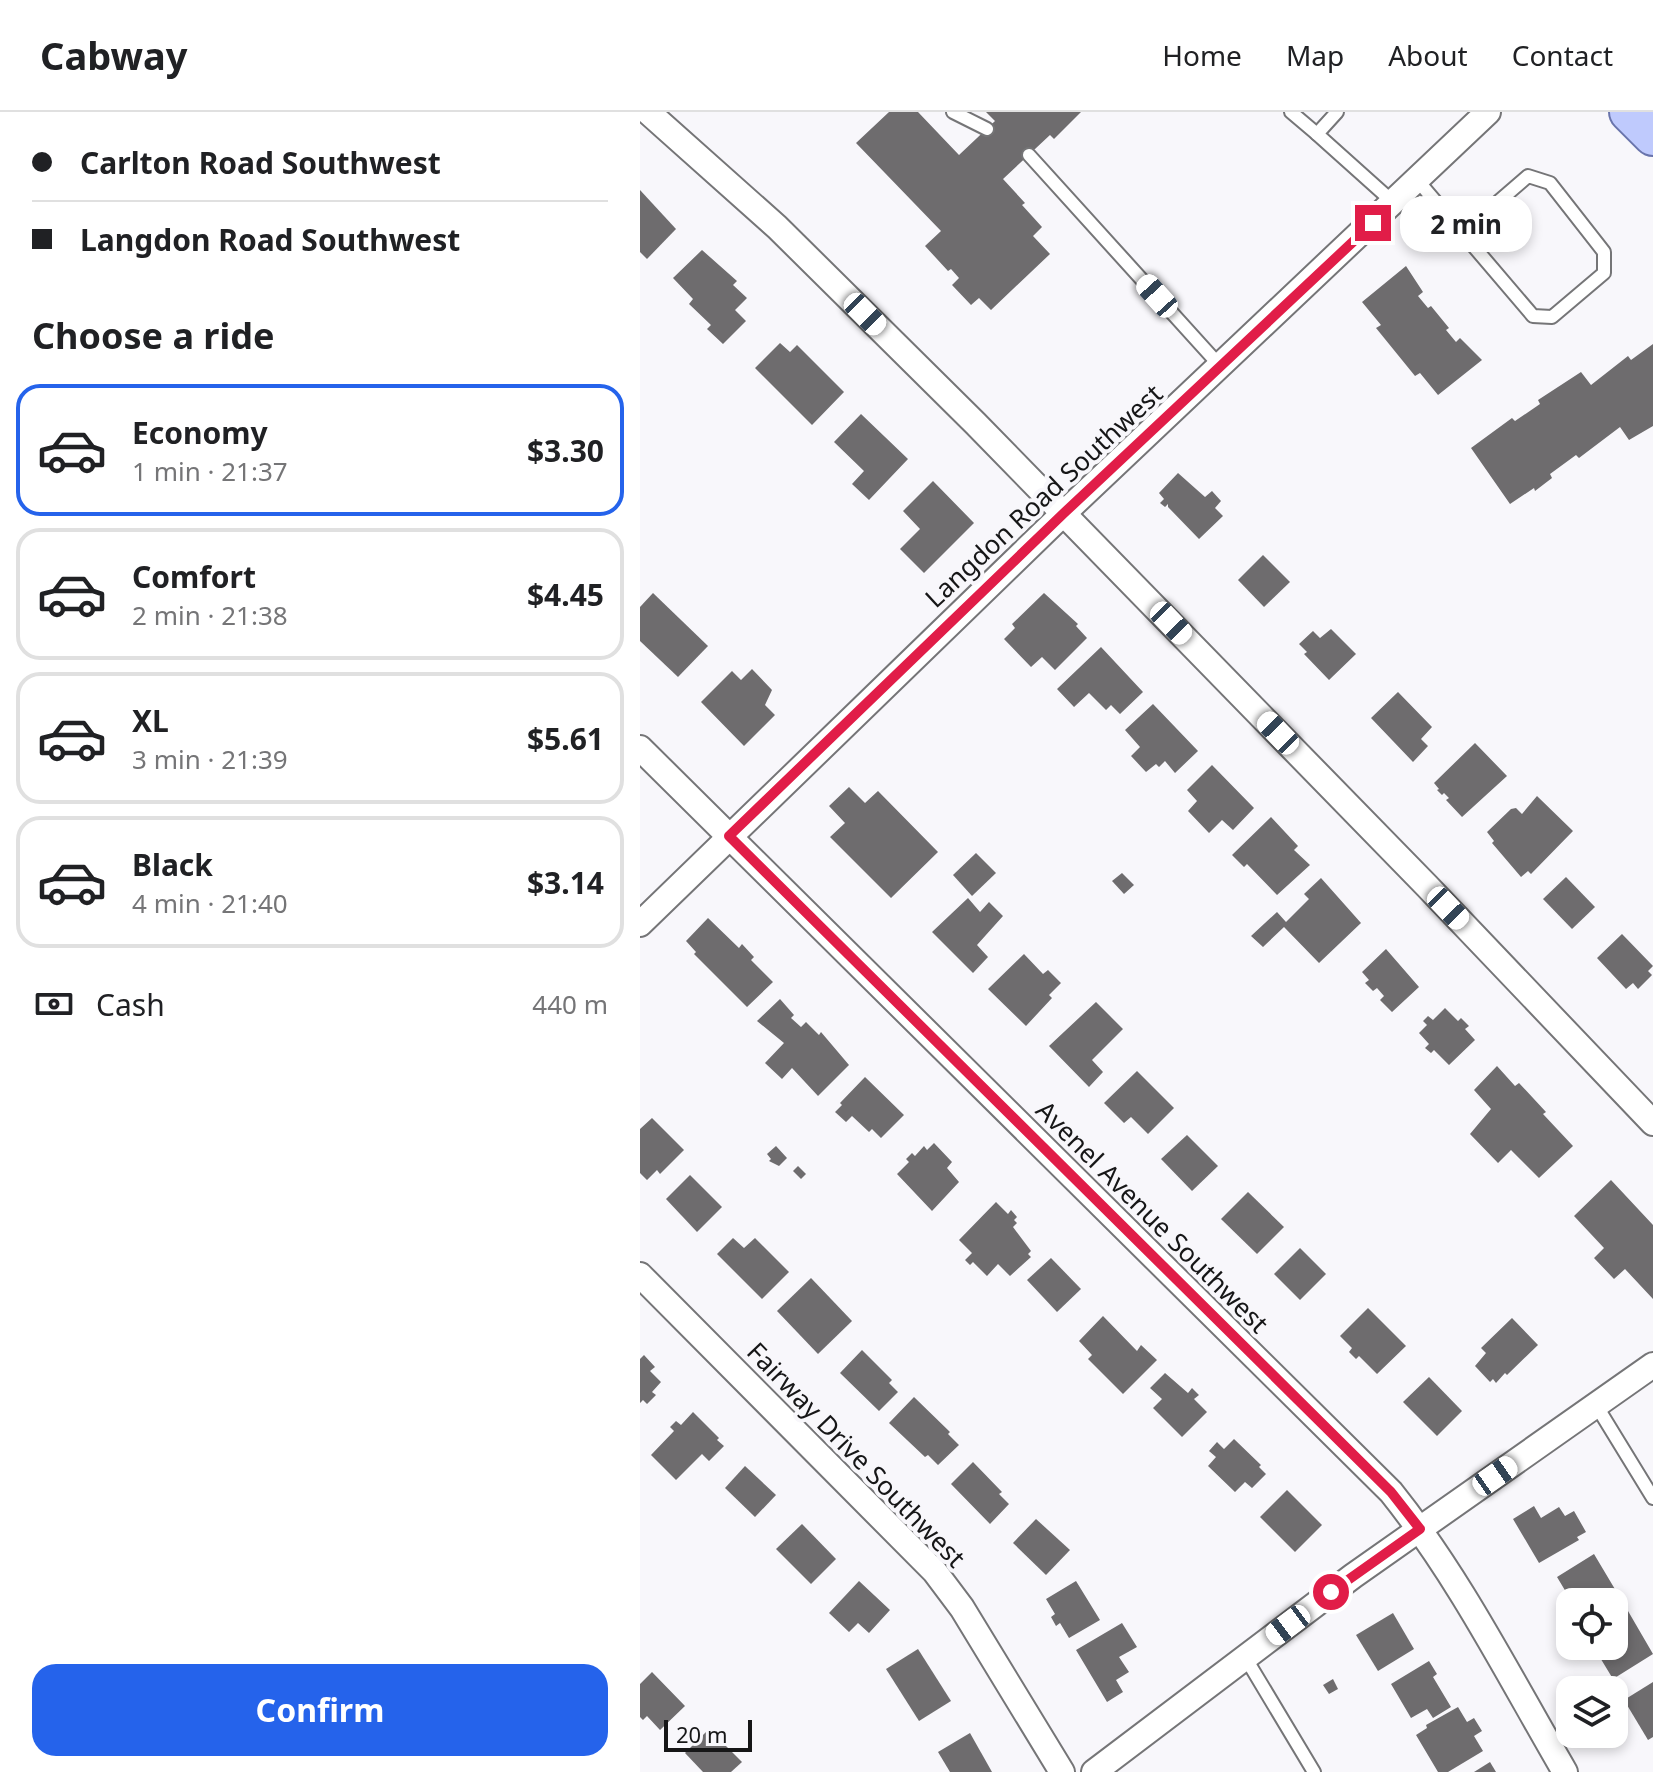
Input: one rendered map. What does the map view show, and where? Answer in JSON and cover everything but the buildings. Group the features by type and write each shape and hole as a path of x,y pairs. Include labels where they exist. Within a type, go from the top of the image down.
{"main road":[{"path":"1629,112 1653,136"}],"street":[{"path":"648,112 777,227 1064,513 1653,1123"},
{"name":"Langdon Road Southwest","path":"640,924 1064,513 1488,112"},
{"name":"Avenel Avenue Southwest","path":"640,748 1391,1492 1420,1529 1565,1772"},
{"name":"Fairway Drive Southwest","path":"640,1275 935,1572 962,1608 1062,1772"},
{"path":"1094,1772 1420,1529 1653,1365"}],"lane":[{"path":"953,112 987,129"},
{"path":"1291,112 1394,203"},
{"path":"1317,134 1337,112"},
{"path":"1029,155 1221,367"},
{"path":"1418,181 1462,233 1533,316 1552,317 1604,273 1604,252 1559,194 1550,183 1528,176 1462,233"},
{"path":"1596,1405 1653,1498"},
{"path":"1245,1657 1314,1772"}],"route":[{"path":"1331,1592 1420,1529 1391,1492 729,836 1064,513 1373,223"}]}
